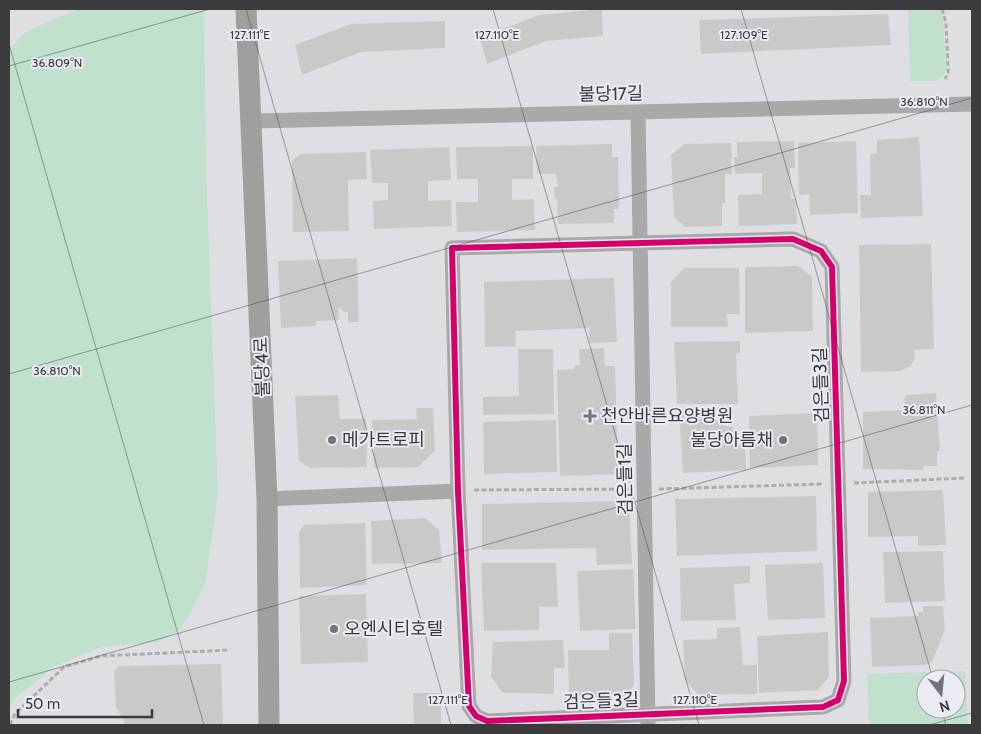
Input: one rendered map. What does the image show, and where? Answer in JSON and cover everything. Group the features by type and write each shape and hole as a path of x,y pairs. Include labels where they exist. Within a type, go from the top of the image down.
{"street":[{"name":"불당4로","path":"246,9 267,499 269,725"},
{"name":"불당17길","path":"251,121 972,104"},
{"name":"검은들1길","path":"638,112 648,720"},
{"name":"검은들3길","path":"793,239 821,251 832,268 839,484 844,681 838,700 823,707 648,720 487,720 476,716 469,706 458,490 452,248 793,239"},
{"path":"267,499 458,490"}],"path":[{"path":"942,9 946,23 948,67 945,79"},
{"path":"839,484 966,478"},
{"path":"10,725 14,714 64,667 101,656 230,650"}],"green space":[{"path":"78,9 204,9 206,170 218,495 205,584 188,617 177,632 158,642 101,647 55,666 18,696 9,708 9,52 23,33"},
{"path":"908,9 939,9 943,22 946,68 944,75 935,81 910,81"},
{"path":"916,672 916,719 966,719 966,689 968,725 869,725 867,674"}],"building":[{"path":"602,9 603,36 546,41 487,64 480,38 539,15"},
{"path":"888,14 891,45 701,54 699,20"},
{"path":"445,21 445,48 361,52 302,75 295,45 351,24"},
{"path":"919,137 923,216 861,218 860,195 871,195 870,154 877,154 877,140"},
{"path":"794,141 795,168 790,168 791,199 796,199 797,224 739,226 738,195 762,194 762,173 735,174 734,157 737,157 737,142"},
{"path":"856,141 858,213 810,215 809,194 799,195 798,143"},
{"path":"731,143 732,174 725,174 725,203 722,203 722,226 685,227 674,217 671,155 684,144"},
{"path":"612,144 612,157 618,157 619,209 614,209 614,223 558,224 557,199 555,199 554,187 558,187 556,174 537,174 536,146"},
{"path":"533,146 533,179 512,179 512,200 534,199 535,230 457,232 456,202 478,202 478,179 457,179 456,147"},
{"path":"449,147 451,180 428,181 428,201 451,200 452,226 374,229 373,201 388,200 388,183 372,183 370,150"},
{"path":"366,152 367,179 348,180 349,231 293,232 292,161 300,154"},
{"path":"931,244 934,349 914,350 915,358 911,366 899,371 861,372 859,245"},
{"path":"357,258 359,322 348,322 348,312 338,308 339,320 316,321 316,326 281,328 278,261"},
{"path":"798,266 812,276 813,331 745,333 745,267"},
{"path":"684,268 739,268 740,314 727,314 728,327 671,327 671,282"},
{"path":"614,278 617,342 589,343 589,328 515,331 516,346 485,347 484,282"},
{"path":"740,341 740,353 736,354 738,404 677,404 674,342"},
{"path":"604,348 605,366 615,366 618,474 560,476 557,370 575,369 575,365 580,365 579,349"},
{"path":"518,349 553,349 554,414 483,415 483,397 519,396"},
{"path":"936,393 940,451 937,451 937,466 923,466 923,470 863,469 863,412 904,410 905,395"},
{"name":"메가트로피","path":"338,395 340,419 366,419 367,467 310,468 299,461 295,396"},
{"path":"416,408 433,408 435,450 418,467 374,468 372,420 417,419"},
{"path":"679,410 702,410 703,420 724,420 725,426 733,427 735,445 745,444 746,470 683,473"},
{"name":"불당아름채","path":"817,413 818,465 750,468 749,416"},
{"path":"556,420 557,472 484,474 483,422"},
{"path":"943,490 946,545 918,546 918,536 868,537 868,492"},
{"path":"816,496 817,551 677,556 675,499"},
{"path":"629,501 632,564 597,565 596,548 482,550 482,504"},
{"path":"425,518 439,530 442,563 372,564 371,521"},
{"path":"365,523 367,585 300,588 299,532 304,525"},
{"path":"943,551 945,601 885,603 883,552"},
{"path":"481,563 556,563 558,607 539,607 539,630 484,631"},
{"path":"823,563 825,618 768,620 765,565"},
{"path":"750,566 750,583 734,584 736,620 681,621 680,568"},
{"path":"633,569 636,629 580,631 577,571"},
{"name":"오엔시티호텔","path":"366,594 368,662 301,664 299,596"},
{"path":"923,606 943,606 945,630 932,662 925,665 872,667 870,618 918,616 918,612 923,612"},
{"path":"740,627 743,665 757,665 757,694 698,695 685,680 683,640 717,639 717,628"},
{"path":"828,632 829,677 818,690 759,693 757,636"},
{"path":"609,633 632,633 634,685 624,697 569,697 568,650 609,650"},
{"path":"563,640 565,668 554,668 554,694 503,693 491,677 493,642"},
{"path":"221,664 223,725 122,725 125,723 116,707 114,671 119,666"},
{"path":"413,693 441,693 441,725 414,725"}],"cycle path":[{"path":"793,239 821,251 832,267 844,681 838,700 823,707 487,721 476,716 469,706 458,491 452,248 793,239"}],"place":[{"name":"천안바른요양병원","path":"590,416"},
{"name":"메가트로피","path":"332,440"},
{"name":"불당아름채","path":"783,440"},
{"name":"오엔시티호텔","path":"334,629"}]}
